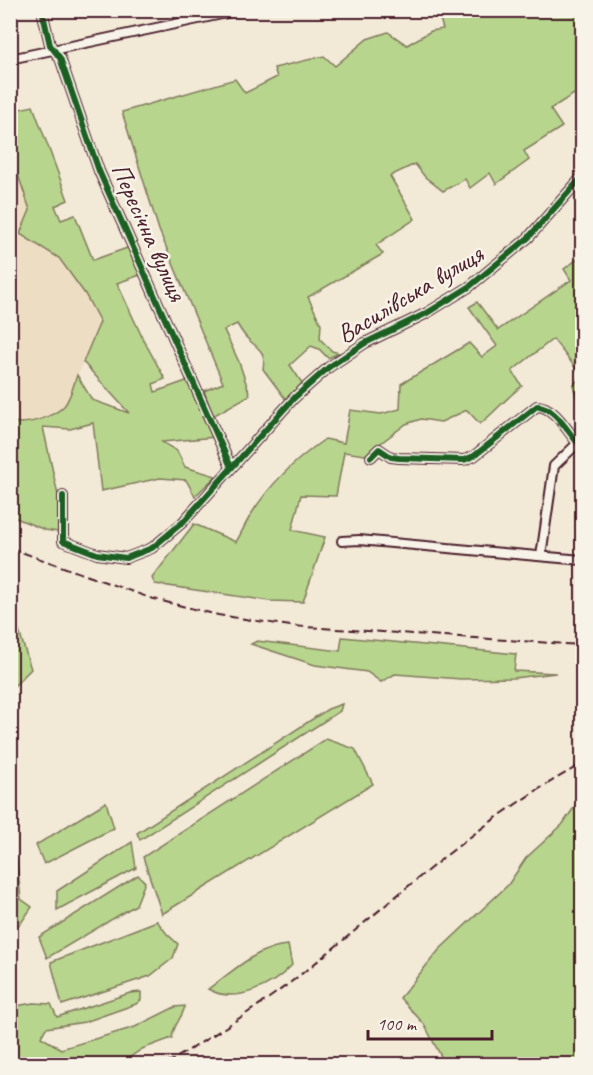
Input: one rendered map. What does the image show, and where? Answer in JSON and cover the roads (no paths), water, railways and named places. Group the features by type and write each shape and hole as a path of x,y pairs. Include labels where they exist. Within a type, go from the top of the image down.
{"street":[{"name":"Пересічна вулиця","path":"42,10 54,52 60,58 99,171 231,467"},
{"path":"10,59 54,52 136,31 241,10"},
{"name":"Василівська вулиця","path":"63,496 63,541 97,554 126,558 152,548 183,522 294,398 329,367 365,343 426,313 469,287 528,238 582,177"},
{"path":"371,458 379,449 391,457 464,460 474,456 537,406 544,406 580,441 554,466 541,556"},
{"path":"342,541 359,540 582,560"}],"railway":[{"path":"10,548 150,598 218,615 291,626 582,645"},
{"path":"166,1064 230,1025 276,993 468,839 505,812 582,764"}]}
